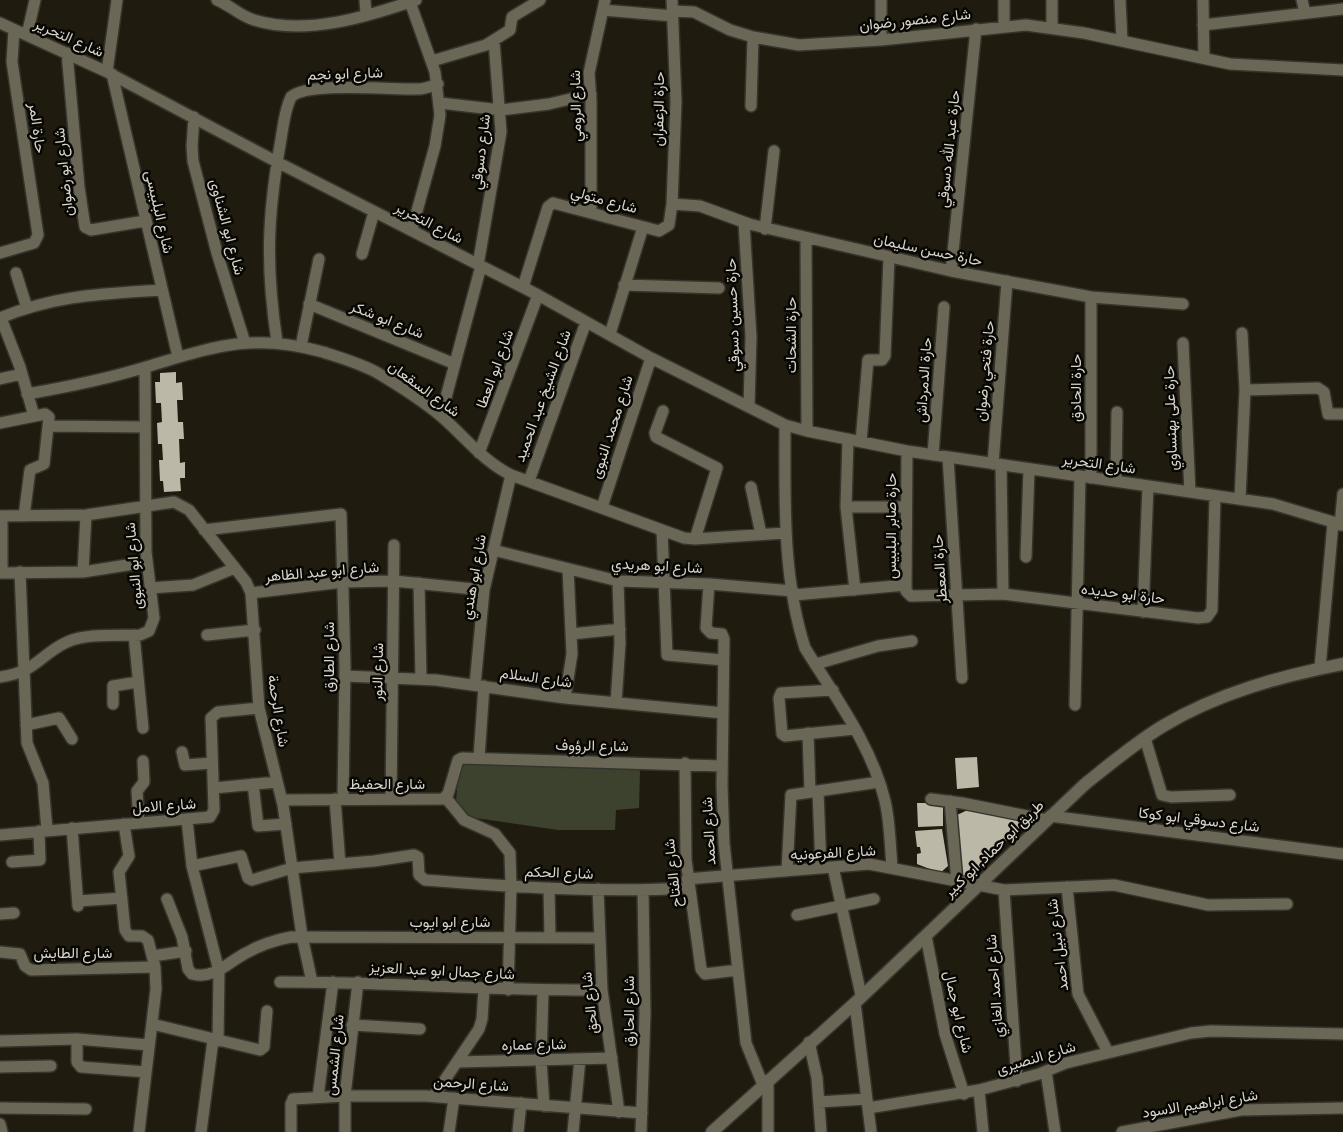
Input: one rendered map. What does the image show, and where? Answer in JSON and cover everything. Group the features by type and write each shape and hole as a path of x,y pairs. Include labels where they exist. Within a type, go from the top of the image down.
{"main road":[{"name":"طريق ابو حماد, ابو كبير","path":"712,1132 926,936 1084,785 1145,738 1201,706 1239,691 1320,668 1343,664"}],"street":[{"path":"27,35 35,0"},
{"path":"109,73 117,0"},
{"path":"217,0 232,4 252,19 288,26 366,15 413,1 422,41 432,61 438,84 440,115 435,146 412,229"},
{"path":"365,0 366,15"},
{"path":"432,61 494,42 510,30 512,17 540,0"},
{"path":"881,0 881,40"},
{"path":"1004,0 1004,26"},
{"path":"1052,0 1052,27"},
{"path":"1120,0 1122,41"},
{"path":"1203,0 1204,58"},
{"path":"1302,0 1305,13"},
{"name":"شارع منصور رضوان","path":"604,5 694,12 730,30 752,37 812,45 1026,25 1052,27 1244,65 1343,70"},
{"name":"شارع الرومي","path":"591,213 590,63 604,5"},
{"name":"حارة الزعفران","path":"670,220 676,87 672,9"},
{"path":"1203,25 1343,9"},
{"name":"شارع التحرير","path":"0,23 109,73 277,162 523,287 651,358 786,425 807,432 906,451 1273,504 1339,524"},
{"name":"حارة عبد الله دسوقي","path":"951,271 976,29"},
{"name":"حارة المر","path":"0,254 34,243 38,238 12,62 14,30"},
{"path":"751,106 752,37"},
{"name":"شارع دسوقي","path":"441,416 480,266 500,146 501,110 494,42"},
{"name":"شارع ابو رضوان","path":"67,53 79,188 85,227 91,230 145,221"},
{"name":"شارع البلبيسى","path":"109,73 178,357"},
{"name":"شارع ابو نجم","path":"277,162 289,101 294,93 355,88 420,89 438,84"},
{"path":"440,103 501,110 549,104 591,94"},
{"name":"شارع ابو الشناوى","path":"194,117 192,146 194,161 217,253 245,343"},
{"path":"766,228 774,152"},
{"path":"277,162 271,198 268,246 270,293 277,342"},
{"name":"شارع متولي","path":"523,287 550,205 556,203 659,231 665,229 670,220"},
{"name":"حارة حسن سليمان","path":"672,204 700,206 744,223 951,271 1090,297 1183,304"},
{"path":"362,254 374,212"},
{"name":"حارة حسين دسوقي","path":"744,223 751,337 749,406"},
{"path":"610,334 643,227"},
{"name":"حارة الشحات","path":"806,238 807,432"},
{"path":"861,442 868,360 882,360 885,356 889,258"},
{"path":"301,346 319,259"},
{"path":"16,273 27,308"},
{"name":"حارة فتحي رضوان","path":"1003,594 997,464 1007,281"},
{"path":"624,285 719,288"},
{"path":"34,416 22,374 0,318 70,296 161,290"},
{"name":"شارع ابو العطا","path":"480,453 538,295"},
{"name":"حارة الحادق","path":"1075,705 1077,603 1085,477 1090,297"},
{"name":"شارع ابو شكر","path":"309,304 455,364"},
{"name":"حارة الدمرداش","path":"933,455 944,307"},
{"name":"شارع الشيخ عبد الحميد","path":"529,480 586,322"},
{"path":"1240,499 1245,390 1242,333"},
{"name":"شارع السقعان","path":"28,394 145,368 208,349 245,343 277,342 301,346 376,372 441,416 494,466 511,475 662,530 695,539 785,533"},
{"name":"حارة على بهنساوي","path":"1183,343 1190,492"},
{"name":"شارع محمد النبوى","path":"602,507 651,358"},
{"name":"شارع ابو النبوى","path":"0,676 23,672 60,646 74,640 145,634 152,627 154,608 146,562 145,368"},
{"path":"0,379 22,374"},
{"path":"1245,390 1318,388 1324,392 1328,414 1343,414"},
{"path":"663,411 655,433 656,437 717,468 695,539"},
{"path":"1116,482 1117,412"},
{"path":"0,423 46,414 48,421 44,464 30,470 24,516"},
{"path":"48,421 145,427"},
{"path":"786,425 785,533 793,593 802,639 855,729 879,782 888,819 892,866"},
{"path":"848,439 846,507 855,590"},
{"name":"حارة صابر البلبيس","path":"906,451 906,585 907,593 914,596"},
{"name":"حارة المعطر","path":"948,457 962,678"},
{"path":"1026,557 1029,469"},
{"name":"شارع ابو هندي","path":"479,758 484,590 511,475"},
{"path":"1144,612 1148,486"},
{"path":"751,487 761,534"},
{"path":"1320,668 1343,494"},
{"name":"حارة ابو حديده","path":"914,596 957,593 1003,594 1144,612 1198,618 1207,617 1210,614 1215,496"},
{"name":"شارع الرحمة","path":"145,506 174,502 180,503 189,510 235,568 252,593 259,708 282,800 302,936 312,982"},
{"path":"145,506 86,515 1,516 1,573 83,572 146,562"},
{"path":"846,507 906,507"},
{"name":"شارع الطارق","path":"204,530 341,514 345,676 339,799 340,864"},
{"path":"83,572 86,515"},
{"path":"662,530 667,655 723,660"},
{"name":"شارع النور","path":"391,800 394,545"},
{"name":"شارع ابو هريدي","path":"492,550 618,581 709,584 793,593 906,585"},
{"path":"150,588 193,585 235,568"},
{"path":"565,698 571,665 568,569"},
{"path":"12,862 40,860 43,830 43,784 38,767 28,750 20,572"},
{"name":"شارع ابو عبد الظاهر","path":"252,593 343,582 394,581 484,590"},
{"path":"616,703 620,630 618,581"},
{"path":"419,583 421,678"},
{"name":"شارع الحمد","path":"709,584 706,628 709,632 723,635 722,766 723,824 727,876 746,1043 765,1082"},
{"path":"207,635 255,630"},
{"path":"571,634 620,630"},
{"path":"134,635 143,728"},
{"path":"816,664 878,646 912,641"},
{"name":"شارع السلام","path":"345,676 421,678 565,698 723,713"},
{"path":"113,704 113,686 138,682"},
{"path":"833,690 781,693 779,698 782,734 787,736 855,729"},
{"name":"شارع الامل","path":"0,835 208,818 212,815 214,788 210,722 218,712 259,708"},
{"path":"26,725 59,718 72,739"},
{"path":"808,734 821,868"},
{"path":"1145,738 1162,795 1171,797 1230,795"},
{"path":"182,752 185,765 212,762"},
{"name":"شارع الحفيظ","path":"282,800 440,800 446,798 458,760 462,758"},
{"name":"شارع الرؤوف","path":"462,758 685,763 722,766"},
{"path":"139,824 137,791 144,782 143,761"},
{"name":"شارع الفتاح","path":"685,763 684,838 688,884 702,971 705,974 738,970"},
{"path":"214,788 276,782"},
{"path":"787,871 790,797 793,794 879,782"},
{"path":"253,784 258,826 286,824"},
{"path":"446,798 464,820 495,834 510,854 508,990"},
{"name":"شارع دسوقي ابو كوكا","path":"931,799 1049,818 1343,854"},
{"path":"950,801 957,882"},
{"path":"187,820 192,866 219,971 216,1040 201,1132"},
{"path":"124,824 129,856 119,872 126,934 129,936 146,937 154,961 156,989 139,1132"},
{"path":"72,828 78,903 122,898"},
{"name":"شارع الحكم","path":"340,864 414,854 418,859 419,875 429,880 549,888 643,890 688,884"},
{"path":"192,866 241,856 248,878 252,880 292,868 340,864"},
{"name":"شارع الفرعونيه","path":"688,884 727,876 861,864 892,866 957,882 1004,890 1098,885 1130,887 1185,902 1208,905 1287,904"},
{"path":"833,867 858,999 871,1132"},
{"name":"شارع نبيل احمد","path":"1066,887 1078,994 1108,1052"},
{"path":"549,888 550,938"},
{"name":"شارع الحق","path":"598,889 602,990 619,1112"},
{"name":"شارع الحارق","path":"641,1132 645,1013 643,890"},
{"name":"شارع احمد الغازي","path":"1004,890 1017,1081"},
{"path":"797,915 874,898"},
{"path":"167,899 186,951 188,968 192,974 198,975 219,971"},
{"path":"0,914 14,913"},
{"name":"شارع ابو ايوب","path":"219,971 256,948 280,939 302,936 599,938"},
{"name":"شارع ابو جمال","path":"926,936 945,1034 964,1094"},
{"name":"شارع الطايش","path":"0,952 17,952 21,955 28,969 35,971 154,961 186,951"},
{"name":"شارع جمال ابو عبد العزيز","path":"280,982 358,982 543,991 602,990"},
{"path":"318,1096 333,982"},
{"name":"شارع الشمس","path":"345,1132 345,1096 358,982"},
{"path":"434,1096 479,1029 482,1019 484,988"},
{"path":"543,991 541,1060 544,1106"},
{"path":"152,1024 260,1050 264,1048 267,1011"},
{"path":"352,1025 420,1029"},
{"name":"شارع النصيرى","path":"819,1102 867,1103 964,1094 1017,1081 1056,1066 1180,1035 1211,1031 1343,1034"},
{"path":"0,1041 77,1039 149,1045"},
{"path":"77,1039 77,1062 81,1067 146,1072"},
{"path":"809,1042 819,1102 821,1132"},
{"name":"شارع عماره","path":"458,1062 612,1058"},
{"path":"573,1132 580,1059"},
{"path":"0,1067 50,1066"},
{"path":"1046,1071 1055,1132"},
{"path":"765,1082 768,1132"},
{"path":"979,1090 983,1132"},
{"name":"شارع الرحمن","path":"291,1132 291,1104 293,1099 318,1096 434,1096 642,1113"},
{"path":"449,1132 454,1098"},
{"path":"518,1132 521,1104"},
{"path":"0,1108 86,1108"},
{"name":"شارع ابراهيم الاسود","path":"1122,1132 1241,1110 1343,1108"},
{"path":"0,1124 2,1132"}],"green space":[{"path":"459,763 640,770 639,808 616,810 615,830 558,830 455,815"}],"building":[{"path":"176,372 176,383 182,382 183,400 177,400 178,422 183,422 184,439 179,439 180,463 185,462 185,478 180,478 181,491 164,492 163,481 160,481 159,460 163,460 162,444 158,444 157,423 162,422 161,403 156,403 155,382 160,382 160,373"},
{"path":"977,757 979,787 957,789 955,758"},
{"path":"917,803 943,803 943,826 918,827"},
{"path":"974,807 1030,818 968,879 961,875 957,815"},
{"path":"942,829 948,866 940,873 917,864 917,854 921,853 920,847 917,847 915,831"}]}
